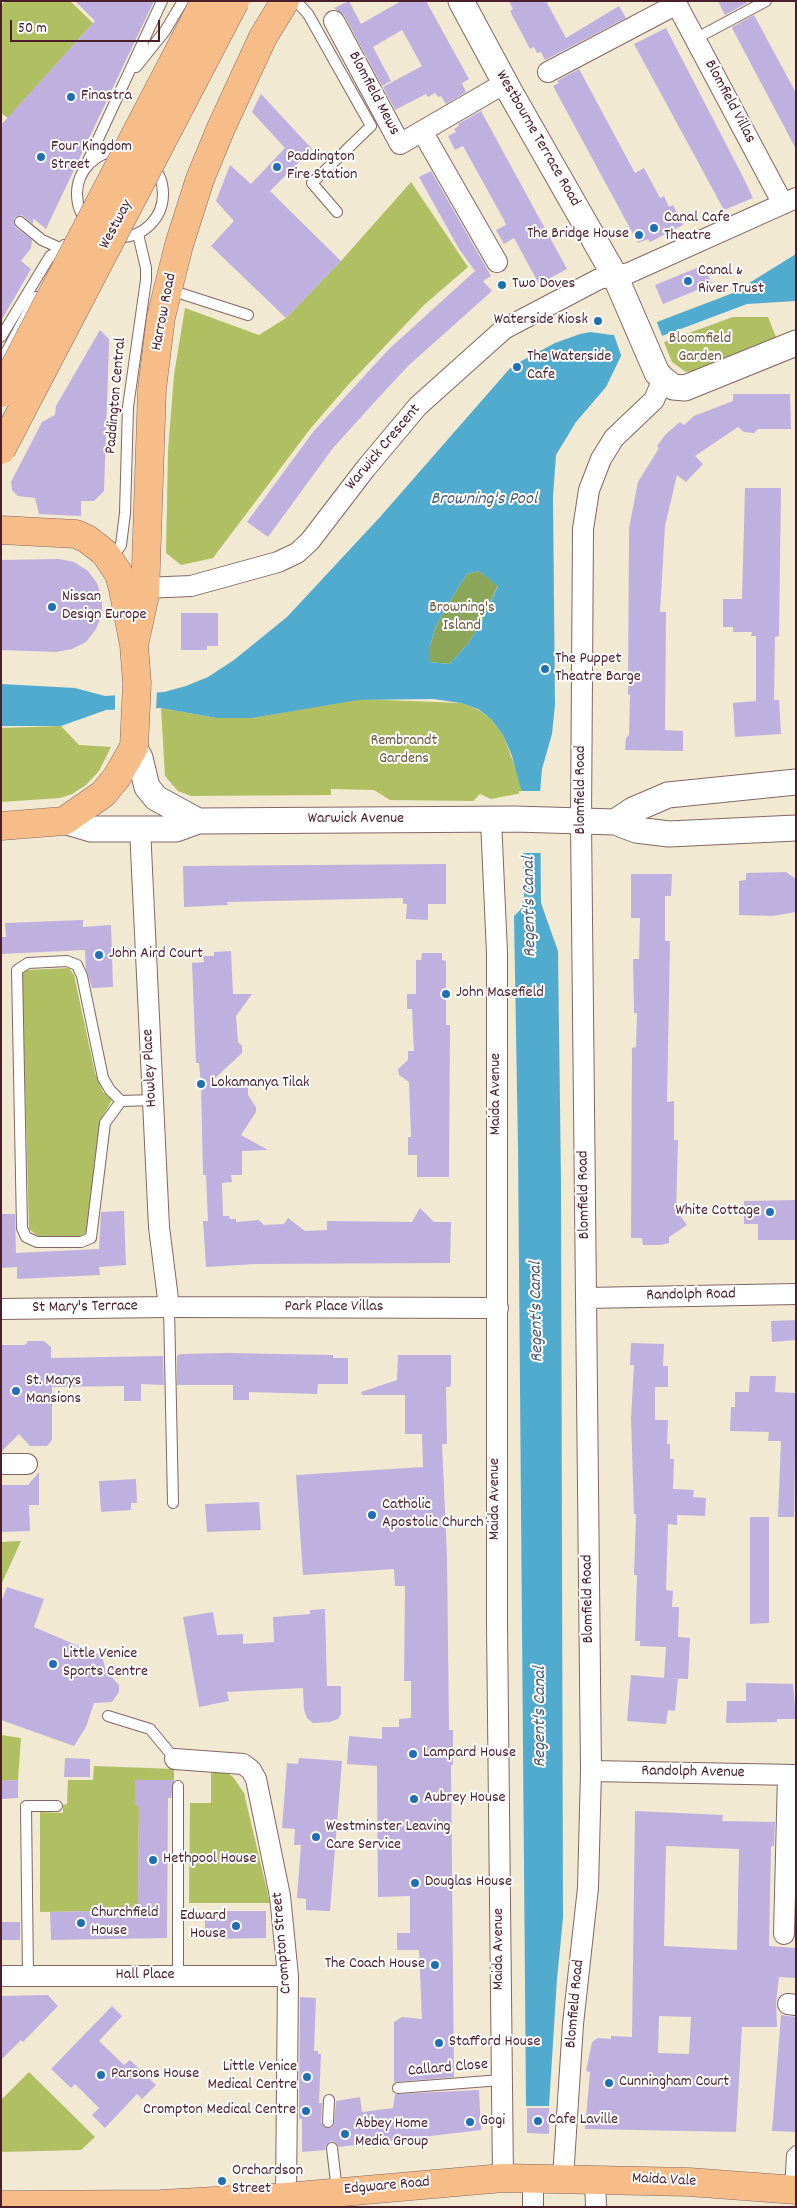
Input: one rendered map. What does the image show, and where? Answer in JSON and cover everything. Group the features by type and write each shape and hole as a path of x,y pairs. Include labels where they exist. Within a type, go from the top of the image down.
{"main road":[{"name":"Westway","path":"1,393 205,1"},
{"name":"Westway","path":"1,450 235,1"},
{"name":"Harrow Road","path":"134,645 145,588 152,389 161,317 197,188 218,136 263,37 284,1"},
{"name":"Harrow Road","path":"1,530 76,534 98,546 111,560 123,589 134,645 137,683 134,736 117,777 103,794 64,821"},
{"path":"1,826 64,821"},
{"name":"Edgware Road","path":"1,2206 129,2206 286,2197 502,2178 533,2178"},
{"name":"Maida Vale","path":"533,2178 689,2182 793,2190"}],"street":[{"name":"Westbourne Terrace Road","path":"461,1 505,83 615,276 633,313 649,356 657,373 663,380"},
{"name":"Blomfield Villas","path":"676,2 695,39 789,201"},
{"path":"548,72 676,2"},
{"name":"Blomfield Mews","path":"334,21 400,144 505,83"},
{"name":"Blomfield Mews","path":"422,130 497,262"},
{"name":"Warwick Crescent","path":"145,588 191,586 278,562 297,553 310,541 366,468 418,406 504,328 599,279 629,273 789,201"},
{"path":"663,380 673,387 686,388 795,348"},
{"name":"Blomfield Road","path":"563,2178 574,2024 588,1888 591,1771 581,822 584,529 589,490 601,459 614,438 654,400 663,380"},
{"name":"Warwick Avenue","path":"134,736 146,787 156,798 198,821"},
{"path":"615,822 633,810 668,795 796,782"},
{"name":"Warwick Avenue","path":"64,821 91,829 176,829 198,821 503,819 581,822"},
{"name":"Maida Avenue","path":"502,2178 496,1614 498,1308 497,953 503,819"},
{"path":"581,822 615,822 636,830 669,834 796,828"},
{"name":"Howley Place","path":"140,828 159,1227 169,1307"},
{"name":"Randolph Road","path":"586,1298 796,1294"},
{"name":"Park Place Villas","path":"169,1307 498,1308"},
{"name":"St Mary's Terrace","path":"1,1310 169,1307"},
{"path":"1,1464 27,1464"},
{"name":"Crompton Street","path":"175,1759 243,1764 251,1770 256,1779 280,1896 288,1976 286,2197"},
{"name":"Randolph Avenue","path":"591,1771 792,1775"},
{"path":"784,1934 792,1775"},
{"name":"Hall Place","path":"1,1976 288,1976"},
{"path":"533,2178 533,2207"},
{"path":"595,2179 596,2207"}],"lane":[{"path":"1,362 77,224 76,199 78,182 162,1"},
{"path":"126,79 165,31 183,1"},
{"path":"296,1 308,14 371,126 312,183 337,212"},
{"path":"695,39 766,1"},
{"path":"77,224 111,237 124,238 138,234 150,226 158,215 163,201 163,187 154,168 138,154 124,150 110,151 97,157 86,166"},
{"path":"20,222 42,240 62,249"},
{"name":"Paddington Central","path":"111,560 121,545 124,521 128,407 146,280 146,268 138,234"},
{"path":"1,337 50,256 62,249"},
{"path":"168,289 248,315"},
{"path":"121,1101 105,1122 90,1238 82,1242 37,1242 26,1237 22,1228 17,970 28,963 67,961 77,965 82,976 104,1078 110,1090 121,1101 153,1100"},
{"path":"169,1307 173,1503"},
{"path":"108,1716 150,1729 175,1759"},
{"path":"178,1786 178,1976"},
{"path":"28,1976 26,1806 57,1806"},
{"name":"Callard Close","path":"398,2088 501,2080"},
{"path":"328,2122 329,2100"},
{"path":"332,2148 337,2192"},
{"path":"793,2190 792,2155 796,2151"}],"green space":[{"path":"5,1 70,1 93,23 8,118 1,113 1,6"},
{"path":"411,182 468,267 424,305 348,385 310,429 213,558 181,565 166,553 168,451 174,375 185,308 259,335 286,318 341,261"},
{"name":"Bloomfield Garden","path":"733,317 768,317 776,337 693,371 686,372 672,362 664,342"},
{"name":"Browning's Island","path":"479,571 498,585 481,623 467,645 449,664 430,662 430,646 436,626 467,574"},
{"name":"Rembrandt Gardens","path":"358,699 461,703 477,709 491,719 503,735 519,777 522,793 491,799 480,794 473,801 390,800 374,790 331,789 331,795 191,796 178,791 165,776 161,708 216,718 252,718"},
{"path":"61,726 79,745 111,747 99,771 86,785 72,794 60,798 1,802 1,728"},
{"path":"69,968 74,975 95,1073 103,1092 112,1100 101,1119 86,1233 78,1237 39,1237 29,1229 22,974 27,970"},
{"path":"21,1541 1,1585 1,1542"},
{"path":"1,1735 21,1738 18,1780 1,1781"},
{"path":"94,1766 174,1769 174,1780 135,1780 135,1806 139,1806 138,1913 112,1911 40,1912 40,1812 63,1813 63,1805 67,1804 68,1780 93,1780"},
{"path":"211,1769 226,1772 233,1777 244,1793 270,1903 189,1903 190,1803 211,1803"},
{"path":"29,2072 95,2137 81,2150 1,2152 1,2100"}],"water":[{"path":"796,254 796,301 747,304 662,336 621,356 606,387 576,422 556,455 553,496 555,705 552,734 542,769 540,793 541,903 558,951 561,1182 563,1918 549,2106 526,2106 518,1148 514,916 521,909 524,897 522,793 512,756 503,735 491,719 478,709 461,703 433,699 358,700 252,718 216,718 161,708 106,710 61,726 1,726 1,684 75,688 105,696 164,692 208,677 234,660 287,617 380,517 512,366 555,343 580,334 590,332 612,335 657,322 733,293","holes":["479,571 498,586 481,623 467,645 449,664 430,662 430,646 436,626 467,574"]}],"pier":[{"path":"656,320 663,338 622,358 613,332"},
{"path":"157,690 156,711 115,713 115,693"},
{"path":"519,791 543,791 543,853 521,853"}],"building":[{"name":"Four Kingdom Street","path":"75,1 154,1 46,229 33,218 33,224 22,215 14,218 15,227 32,240 31,248 21,261 31,269 1,321 1,125 95,21"},
{"path":"349,1 361,24 401,1 426,1 469,79 462,83 466,92 446,104 441,96 438,97 435,93 428,97 426,94 395,110 383,87 422,66 402,30 373,47 391,81 382,86 344,15 334,8"},
{"path":"509,1 546,1 566,38 619,6 626,18 545,60 541,52 537,53 534,47 530,49 510,11 513,9"},
{"path":"718,1 746,1 747,3 725,15"},
{"path":"754,15 796,93 796,149 732,27"},
{"path":"666,28 753,198 724,210 634,44"},
{"path":"579,69 635,173 644,168 660,198 664,196 669,207 673,205 683,225 650,242 648,239 638,243 553,86 559,83 557,81"},
{"path":"261,94 312,149 270,191 341,261 286,318 211,246 234,221 216,201 230,165 251,184 285,148 252,112"},
{"path":"481,111 567,269 539,284 514,238 504,244 496,230 506,225 504,220 463,146 455,150 448,136 456,132 454,129 459,126 458,124"},
{"path":"431,171 491,276 483,281 492,291 408,366 371,406 333,448 268,537 247,522 313,432 389,349 475,271 459,249 419,177"},
{"name":"Canal & River Trust","path":"704,265 712,284 663,304 655,285"},
{"path":"100,330 109,339 104,491 94,501 81,501 81,516 39,514 35,498 18,496 12,490 11,482 42,422 55,415 56,406"},
{"path":"733,394 790,394 791,429 758,429 754,433 744,432 738,427 695,456 703,464 686,482 677,475 665,526 660,612 666,612 665,730 683,731 683,751 625,750 626,738 629,735 630,695 628,694 629,528 638,482 665,435 680,422 684,425 694,416 733,401"},
{"path":"745,488 781,488 779,636 775,637 774,700 779,700 781,734 735,737 733,703 756,701 756,636 751,636 752,632 733,632 733,627 723,627 723,599 742,599"},
{"name":"Nissan Design Europe","path":"59,559 74,562 88,571 97,583 102,598 102,615 96,629 86,642 72,649 56,652 1,650 1,560"},
{"path":"181,613 218,613 218,646 207,646 207,650 181,650"},
{"path":"446,864 446,904 428,904 428,920 406,919 407,904 403,904 403,898 227,902 228,905 184,907 183,866"},
{"path":"786,872 796,879 796,912 772,916 739,915 739,881 746,880 746,873"},
{"path":"631,874 672,874 671,896 665,896 665,941 670,941 667,1102 674,1101 674,1140 678,1140 676,1214 679,1214 687,1225 669,1237 669,1243 660,1245 643,1245 642,1238 631,1238 632,1048 636,1047 637,1013 634,1013 633,959 639,959 640,918 631,918"},
{"name":"John Aird Court","path":"83,920 83,927 111,925 113,987 92,988 86,969 85,950 1,954 1,937 6,937 5,923"},
{"path":"231,951 233,994 252,994 236,1016 238,1042 242,1046 242,1053 211,1082 248,1080 248,1095 256,1107 256,1112 241,1135 268,1150 242,1151 242,1175 231,1175 232,1182 222,1183 223,1216 236,1219 236,1222 259,1220 264,1225 284,1224 288,1218 305,1231 327,1230 327,1221 412,1222 420,1208 434,1222 451,1222 450,1263 256,1264 206,1267 203,1221 208,1221 206,1175 203,1175 201,1084 199,1063 196,1063 192,963 204,962 203,956 214,956 214,952"},
{"path":"422,953 442,953 442,960 446,961 446,1025 450,1025 449,1177 417,1177 417,1155 408,1155 408,1137 411,1137 409,1082 399,1075 398,1069 408,1060 408,1051 414,1051 412,1009 407,1009 407,994 416,994 416,960 421,960"},
{"name":"White Cottage","path":"796,1200 796,1240 758,1240 758,1224 744,1224 744,1201"},
{"path":"124,1211 126,1265 99,1267 100,1275 17,1279 17,1267 1,1268 1,1214 15,1214 16,1253 99,1249 101,1212"},
{"path":"796,1320 796,1340 772,1342 771,1321"},
{"path":"28,1341 44,1341 51,1347 51,1358 163,1356 164,1385 141,1384 141,1401 124,1401 124,1386 52,1387 52,1440 47,1446 30,1446 19,1434 1,1452 1,1345 25,1345"},
{"path":"631,1343 664,1344 663,1366 668,1366 668,1387 655,1387 655,1420 668,1420 667,1444 670,1444 670,1459 674,1459 673,1489 694,1490 693,1497 706,1498 705,1516 677,1515 677,1525 668,1524 666,1590 673,1591 672,1607 679,1607 678,1637 690,1638 688,1679 664,1678 666,1647 640,1646 640,1641 635,1641 637,1575 634,1575 636,1514 634,1514 631,1418 634,1365 630,1365"},
{"path":"180,1354 333,1355 333,1358 348,1358 348,1384 318,1384 317,1394 249,1392 249,1400 233,1400 233,1385 177,1385 177,1356"},
{"path":"398,1355 451,1355 451,1384 450,1387 446,1387 447,1444 442,1444 447,1556 449,1730 453,1730 453,1765 451,1765 454,2077 394,2082 394,2022 402,2017 422,2019 419,1950 397,1950 397,1933 410,1933 410,1896 378,1897 377,1766 347,1764 349,1736 382,1739 382,1727 399,1727 399,1719 411,1718 411,1681 404,1681 405,1586 395,1586 394,1569 303,1575 296,1475 423,1467 422,1434 405,1434 405,1395 362,1395 361,1392 397,1380"},
{"path":"750,1376 776,1376 775,1392 796,1393 794,1517 778,1517 781,1441 768,1441 769,1432 730,1431 731,1407 735,1407 735,1392 749,1392"},
{"path":"39,1472 39,1505 29,1505 30,1531 1,1532 1,1485 28,1485"},
{"path":"136,1479 137,1503 131,1503 131,1510 101,1512 99,1481"},
{"path":"259,1502 261,1530 207,1532 205,1504"},
{"path":"750,1517 769,1517 769,1623 750,1624"},
{"name":"Little Venice Sports Centre","path":"7,1587 44,1599 34,1627 102,1656 106,1671 119,1685 119,1692 112,1702 94,1703 86,1727 74,1746 1,1720 1,1602"},
{"path":"325,1609 327,1686 341,1686 341,1714 338,1719 330,1722 313,1723 307,1718 304,1710 303,1688 227,1692 229,1701 199,1707 183,1617 213,1612 217,1635 243,1634 243,1644 274,1642 273,1617 310,1614 310,1610"},
{"path":"631,1675 678,1679 675,1711 668,1710 666,1724 627,1721"},
{"path":"746,1683 793,1684 796,1719 777,1719 777,1722 726,1723 727,1701 746,1701"},
{"path":"65,1758 90,1759 90,1777 64,1777"},
{"name":"Westminster Leaving Care Service","path":"299,1758 342,1761 330,1911 306,1910 306,1899 297,1898 301,1845 294,1845 295,1829 282,1828 287,1763 298,1764"},
{"path":"18,1780 18,1798 1,1799 1,1781"},
{"name":"Hethpool House","path":"135,1780 174,1780 171,1798 168,1798 167,1938 51,1940 50,1912 138,1910 139,1806 135,1806"},
{"path":"635,1811 723,1815 722,1821 775,1822 774,1846 771,1846 769,1946 796,1948 796,1978 779,1977 776,2003 777,2027 742,2027 736,2132 585,2129 590,2072 586,2071 592,2042 598,2038 611,2039 611,2036 632,2037","holes":["666,1846 739,1849 737,1950 664,1946","659,2016 691,2017 689,2054 658,2053"]},
{"name":"Edward House","path":"205,1911 266,1911 266,1938 205,1939"},
{"path":"1,1922 20,1922 20,1940 1,1940"},
{"path":"48,1995 58,2006 23,2042 21,2040 1,2060 1,1996"},
{"path":"300,1997 316,1998 314,2051 318,2051 318,2054 321,2054 319,2103 322,2103 321,2122 324,2127 331,2128 334,2125 336,2101 360,2097 362,2112 393,2108 395,2094 479,2090 481,2130 339,2147 335,2142 331,2141 326,2145 325,2150 302,2152 302,2119 299,2119"},
{"name":"Parsons House","path":"112,2006 122,2016 99,2041 124,2065 130,2060 156,2085 142,2099 137,2094 105,2128 92,2115 99,2108 75,2084 71,2088 51,2069"},
{"path":"781,2015 796,2017 796,2132 772,2131"},
{"name":"Cafe Laville","path":"527,2108 549,2108 549,2134 527,2133"}],"place":[{"name":"Finastra","path":"71,97"},
{"name":"Four Kingdom Street","path":"41,157"},
{"name":"Paddington Fire Station","path":"277,167"},
{"name":"Canal Cafe Theatre","path":"654,228"},
{"name":"The Bridge House","path":"639,235"},
{"name":"Canal & River Trust","path":"688,281"},
{"name":"Two Doves","path":"502,285"},
{"name":"Waterside Kiosk","path":"598,321"},
{"name":"The Waterside Cafe","path":"517,367"},
{"name":"Nissan Design Europe","path":"52,607"},
{"name":"The Puppet Theatre Barge","path":"545,669"},
{"name":"John Aird Court","path":"99,955"},
{"name":"John Masefield","path":"446,994"},
{"name":"Lokamanya Tilak","path":"201,1084"},
{"name":"White Cottage","path":"770,1212"},
{"name":"St. Marys Mansions","path":"16,1391"},
{"name":"Catholic Apostolic Church","path":"372,1515"},
{"name":"Little Venice Sports Centre","path":"53,1664"},
{"name":"Lampard House","path":"413,1754"},
{"name":"Aubrey House","path":"414,1799"},
{"name":"Westminster Leaving Care Service","path":"316,1837"},
{"name":"Hethpool House","path":"153,1860"},
{"name":"Douglas House","path":"415,1883"},
{"name":"Churchfield House","path":"81,1923"},
{"name":"Edward House","path":"236,1926"},
{"name":"The Coach House","path":"435,1965"},
{"name":"Stafford House","path":"439,2043"},
{"name":"Parsons House","path":"101,2075"},
{"name":"Little Venice Medical Centre","path":"307,2077"},
{"name":"Cunningham Court","path":"609,2083"},
{"name":"Crompton Medical Centre","path":"306,2111"},
{"name":"Cafe Laville","path":"538,2121"},
{"name":"Gogi","path":"470,2122"},
{"name":"Abbey Home Media Group","path":"345,2134"},
{"name":"Orchardson Street","path":"222,2181"}],"water label":[{"name":"Browning's Pool","path":"484,501"},
{"name":"Regent's Canal","path":"531,907"},
{"name":"Regent's Canal","path":"538,1312"},
{"name":"Regent's Canal","path":"542,1717"}]}
